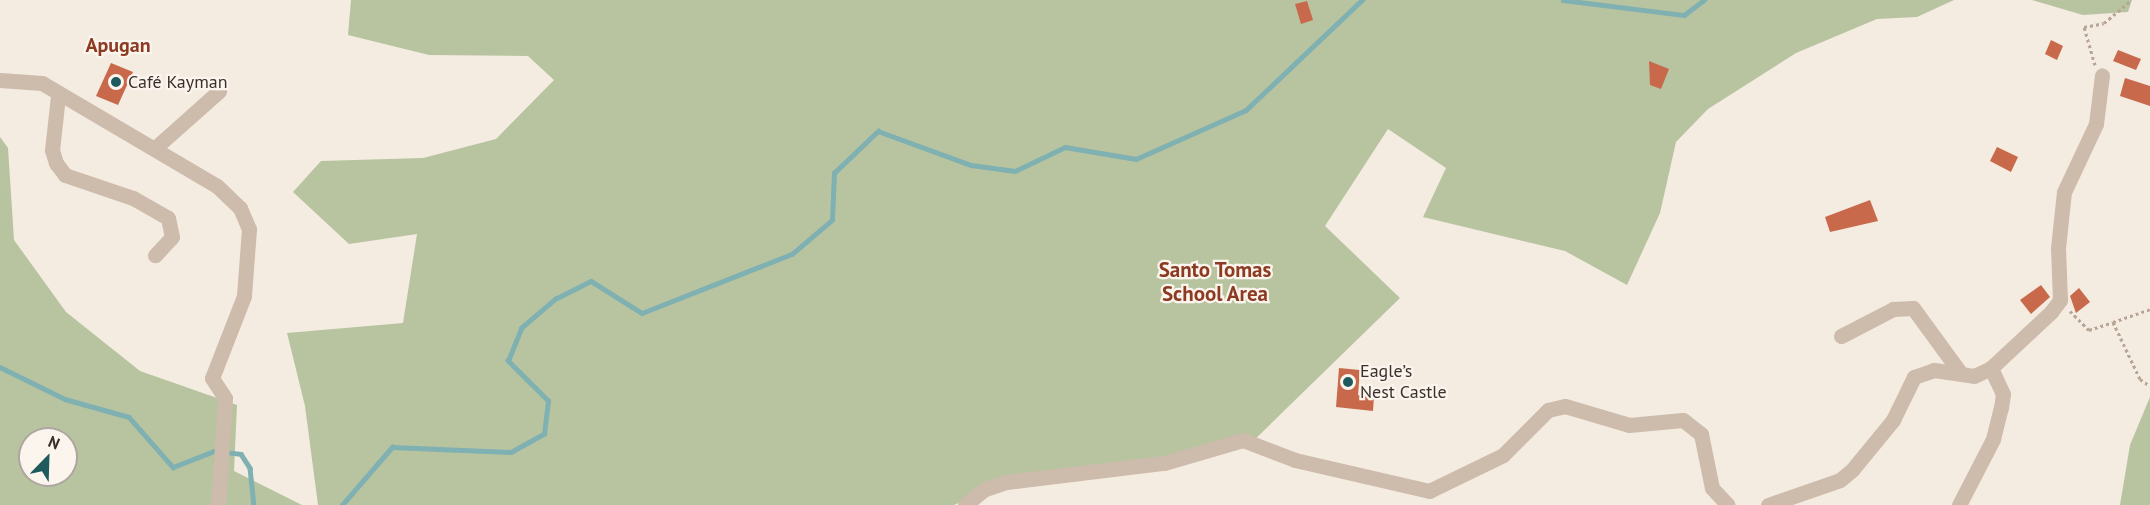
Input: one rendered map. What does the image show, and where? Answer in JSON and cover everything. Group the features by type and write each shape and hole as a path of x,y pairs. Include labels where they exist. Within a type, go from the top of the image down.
{"street":[{"path":"1768,505 1840,480 1852,470 1893,420 1914,377 1922,371 1959,371 1974,376 1991,368 2059,301 2064,192 2096,124 2102,75"},
{"path":"0,80 32,79 58,96 155,148 217,186 240,208 249,229 240,318 213,369 212,378 225,398 218,505"},
{"path":"155,148 219,91"},
{"path":"58,96 52,150 56,163 65,175 133,198 168,218 172,237 155,255"},
{"path":"1841,336 1893,309 1913,308 1959,371"},
{"path":"1959,505 1993,439 2001,408 2003,394 1991,368"},
{"path":"964,505 985,489 1006,482 1164,463 1243,440 1294,460 1429,491 1503,455 1548,410 1564,406 1629,425 1683,420 1701,434 1712,488 1728,505"}],"path":[{"path":"2102,75 2096,70 2084,27 2104,23 2131,0"},
{"path":"2059,301 2089,330 2150,309"},
{"path":"2113,322 2140,379 2150,386"}],"green space":[{"path":"351,0 1954,0 1917,17 1877,19 1796,53 1708,109 1676,142 1660,213 1627,285 1565,251 1423,217 1446,168 1388,129 1325,226 1400,298 1248,446 987,491 954,505 318,505 305,406 287,333 403,323 417,234 349,244 293,192 321,161 423,158 496,139 554,80 528,56 429,55 348,35"},
{"path":"2032,0 2132,0 2128,12 2083,15"},
{"path":"0,137 8,148 14,240 66,312 140,371 237,405 234,471 302,505 0,505"},
{"path":"2150,397 2150,505 2120,505 2130,445"}],"building":[{"path":"1307,1 1313,20 1301,24 1295,4"},
{"path":"2051,40 2063,46 2057,60 2045,54"},
{"path":"2118,50 2141,59 2136,70 2113,61"},
{"path":"1649,61 1669,69 1661,89 1650,85"},
{"path":"111,63 133,72 118,105 96,96"},
{"path":"2125,78 2150,86 2150,106 2120,96"},
{"path":"1997,147 2018,157 2011,172 1990,161"},
{"path":"1870,200 1878,221 1830,232 1825,217"},
{"path":"2041,285 2050,297 2031,314 2020,300"},
{"path":"2079,288 2090,302 2076,313 2070,296"},
{"name":"Eagle’s Nest Castle","path":"1339,368 1360,370 1358,395 1374,396 1373,411 1336,407"}],"waterway":[{"path":"342,505 392,447 511,452 544,434 548,401 508,361 521,328 555,299 591,281 642,313 792,254 832,220 834,173 878,131 971,165 1015,171 1065,147 1136,159 1246,110 1362,0"},
{"path":"1563,0 1684,15 1704,0"},
{"path":"0,367 65,399 129,417 173,467 214,451 241,454 250,468 254,505"}],"place":[{"name":"Café Kayman","path":"116,82"},
{"name":"Eagle’s Nest Castle","path":"1348,382"}],"district":[{"name":"Apugan","path":"118,45"},
{"name":"Santo Tomas School Area","path":"1215,282"}]}
